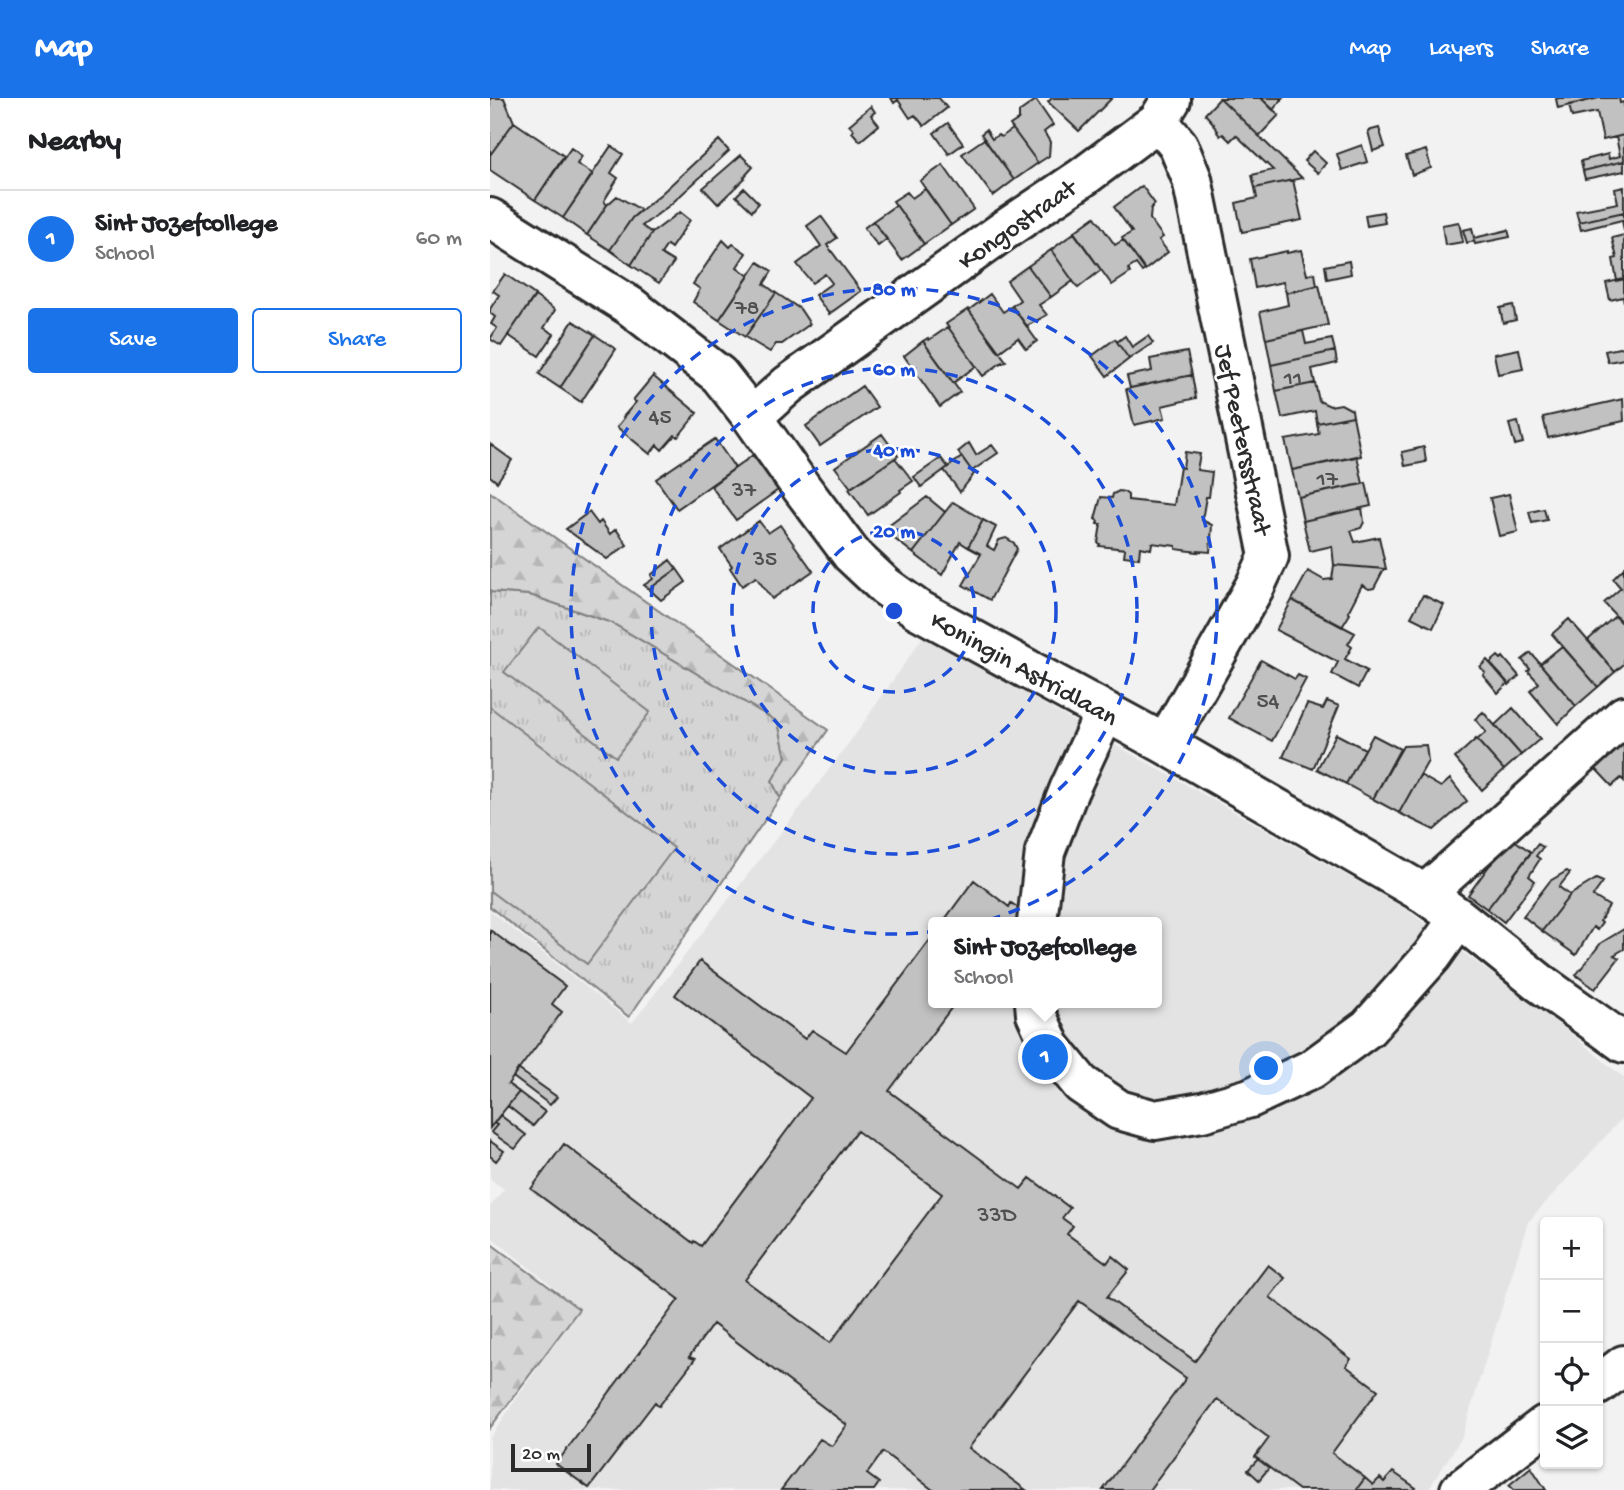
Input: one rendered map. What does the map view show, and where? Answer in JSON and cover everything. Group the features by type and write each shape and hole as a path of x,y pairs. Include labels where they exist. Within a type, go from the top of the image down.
{"street":[{"name":"Kongostraat","path":"752,416 788,385 1083,177 1165,109"},
{"name":"Jef Peetersstraat","path":"1165,109 1192,179 1269,556 1255,586 1165,744"},
{"name":"Koningin Astridlaan","path":"490,218 630,306 719,375 752,416 852,555 885,586 917,609 1165,744 1425,894 1540,984 1624,1043"},
{"path":"1038,917 1045,852 1069,790 1105,712"},
{"path":"1425,894 1624,716"},
{"path":"1035,1008 1051,1047 1058,1056 1081,1084 1119,1110 1155,1119 1202,1112 1250,1098 1312,1069 1368,1028 1432,956 1459,918"},
{"path":"1603,1381 1624,1365"},
{"path":"1460,1490 1540,1429"}],"shaded area":[{"path":"929,628 978,667 1406,909 1574,1036 1624,1078 1624,1116 1528,1222 1462,1437 1428,1490 490,1490 490,1438 578,1307 490,1236 490,1207 504,1189 490,1179 490,911 632,1023 860,728"}],"green space":[{"path":"490,492 828,730 780,798 772,781 786,757 778,722 612,623 530,595 490,592"},
{"path":"490,592 530,595 612,623 778,722 786,757 772,781 780,798 629,1017 490,907"},
{"path":"539,627 650,712 616,757 504,672"},
{"path":"490,707 674,848 587,964 490,891"},
{"path":"490,1243 579,1309 490,1428"}],"building":[{"path":"490,98 504,98 514,122 490,155"},
{"path":"891,98 939,98 947,108 924,126 915,115 910,118 898,100 894,103"},
{"path":"1052,98 1112,98 1079,131 1048,102"},
{"path":"1220,98 1302,178 1255,188 1252,175 1273,170 1236,135 1230,141 1217,132 1205,114"},
{"path":"1220,98 1261,98 1279,115 1259,136"},
{"path":"1261,98 1283,98 1273,110"},
{"path":"1599,98 1558,108 1556,99"},
{"path":"1599,98 1619,98 1620,103 1624,102 1624,135 1603,140 1597,112 1572,117 1569,105"},
{"path":"1036,100 1053,125 1044,132 1050,142 1049,156 1038,163 1010,125 1019,119 1019,112"},
{"path":"871,106 875,112 871,115 879,125 860,141 849,125"},
{"path":"514,122 564,156 535,200 490,170 490,155"},
{"path":"948,123 963,144 949,154 934,133"},
{"path":"1379,128 1385,147 1373,151 1368,131"},
{"path":"1013,129 1038,163 1014,180 981,134 986,130 992,139"},
{"path":"1624,135 1624,161 1583,171 1581,161 1608,154 1609,159 1620,156 1616,137"},
{"path":"984,139 1014,180 993,196 962,154"},
{"path":"719,140 729,151 670,205 642,226 652,233 631,265 610,250 632,218"},
{"path":"1362,145 1367,162 1342,170 1337,154"},
{"path":"611,146 623,154 611,173 618,178 604,201 607,205 587,235 563,218"},
{"path":"571,148 582,156 577,164 593,174 563,218 535,200"},
{"path":"1426,150 1431,168 1412,175 1406,156"},
{"path":"1313,151 1326,163 1318,173 1304,161"},
{"path":"741,155 753,167 718,204 703,188"},
{"path":"1624,161 1624,171 1585,179 1583,171"},
{"path":"943,165 974,209 951,225 920,181"},
{"path":"1293,180 1302,220 1242,232 1236,203 1257,198 1255,188"},
{"path":"1142,186 1155,204 1151,208 1150,219 1163,237 1159,240 1168,252 1145,270 1122,238 1132,232 1114,207"},
{"path":"1624,187 1624,212 1579,222 1576,211 1618,203 1615,189"},
{"path":"744,188 759,203 752,211 736,196"},
{"path":"925,189 951,225 924,244 893,201 907,192 912,198"},
{"path":"617,196 641,210 632,218 610,250 587,235 607,205"},
{"path":"896,205 924,244 902,260 873,221"},
{"path":"680,212 690,220 671,248 667,245 661,254 674,262 659,283 631,265 652,233"},
{"path":"1383,212 1385,223 1367,226 1365,215"},
{"path":"1624,212 1624,231 1622,220 1581,230 1579,222"},
{"path":"821,216 837,238 827,245 861,291 829,314 815,295 832,283 825,274 812,283 797,264 821,246 807,226"},
{"path":"1095,217 1115,245 1123,240 1145,270 1142,272 1136,264 1128,269 1130,273 1112,285 1074,232"},
{"path":"873,221 887,239 878,246 864,228"},
{"path":"1459,222 1463,242 1445,245 1442,225"},
{"path":"1472,228 1474,238 1508,230 1510,237 1467,243 1463,230"},
{"path":"1074,233 1101,270 1078,288 1051,250"},
{"path":"1624,235 1624,279 1617,281 1613,259 1617,258 1612,238"},
{"path":"723,240 730,247 733,244 746,253 737,267 749,276 719,320 693,302 700,289 693,284"},
{"path":"1051,250 1073,281 1051,297 1028,266"},
{"path":"1301,250 1307,275 1315,273 1317,286 1286,293 1283,282 1255,288 1250,259"},
{"path":"1349,261 1351,274 1327,279 1325,266"},
{"path":"758,262 772,271 764,284 776,293 745,337 719,320"},
{"path":"1028,266 1051,297 1039,305 1047,315 1027,326 1012,306 1020,300 1007,281"},
{"path":"505,274 535,295 501,346 490,339 497,328 491,324 495,317 490,313 490,309 499,295 493,291"},
{"path":"1624,279 1624,302 1623,297 1610,300 1606,283"},
{"path":"1319,285 1328,325 1266,339 1260,312 1288,305 1286,293"},
{"path":"776,293 800,309 810,324 782,344 776,344 770,352 745,337"},
{"path":"990,294 1003,312 1012,306 1037,341 1026,349 1018,338 999,352 969,310"},
{"path":"535,296 555,310 544,328 554,334 539,356 508,335"},
{"path":"1513,305 1516,320 1503,323 1500,308"},
{"path":"968,309 1006,361 983,376 946,324"},
{"path":"573,321 595,335 560,388 539,374"},
{"path":"948,327 976,366 953,383 923,341"},
{"path":"1303,331 1306,344 1332,339 1335,351 1271,365 1266,339"},
{"path":"595,335 616,349 581,402 560,388"},
{"path":"1125,336 1132,347 1148,336 1153,343 1129,359 1117,342"},
{"path":"1115,339 1129,359 1107,376 1092,356"},
{"path":"923,341 960,392 940,407 904,356"},
{"path":"1624,347 1624,359 1608,362 1605,351"},
{"path":"1519,349 1523,369 1498,374 1494,354"},
{"path":"1335,351 1337,363 1312,369 1315,383 1276,391 1271,365"},
{"path":"1187,352 1192,375 1130,388 1127,376 1152,371 1150,359"},
{"path":"1192,375 1196,398 1162,406 1165,418 1134,425 1126,389"},
{"path":"653,376 697,413 678,437 675,435 662,450 657,445 650,454 617,427 636,402 633,400"},
{"path":"1315,383 1319,401 1330,406 1341,404 1352,410 1353,416 1317,423 1315,411 1282,418 1276,391"},
{"path":"862,386 877,407 820,446 806,426"},
{"path":"1623,399 1624,421 1548,438 1543,417"},
{"path":"1353,416 1361,456 1292,470 1285,440 1319,434 1317,423"},
{"path":"1518,422 1523,443 1515,445 1509,424"},
{"path":"882,434 898,456 851,488 835,467"},
{"path":"715,439 735,468 677,509 656,479"},
{"path":"969,443 976,455 992,445 998,453 972,471 958,452"},
{"path":"490,444 512,460 497,482 490,476"},
{"path":"1424,447 1426,462 1405,466 1402,452"},
{"path":"1185,452 1200,454 1197,470 1212,472 1209,497 1206,497 1202,520 1212,525 1210,552 1176,549 1176,546 1152,543 1151,549 1140,547 1139,558 1124,556 1125,549 1099,546 1101,524 1097,524 1098,520 1095,519 1101,497 1112,498 1113,494 1119,491 1128,495 1128,500 1174,505"},
{"path":"753,455 778,490 736,520 711,486"},
{"path":"1357,456 1363,484 1298,497 1292,470"},
{"path":"962,457 974,474 960,492 944,470"},
{"path":"895,458 913,481 868,515 849,489"},
{"path":"941,458 948,467 921,487 914,477"},
{"path":"1366,483 1371,506 1303,521 1298,497"},
{"path":"1509,494 1518,532 1499,536 1490,498"},
{"path":"927,497 945,512 913,553 883,530"},
{"path":"953,502 983,520 968,547 960,542 942,575 913,553"},
{"path":"1362,508 1364,522 1361,528 1351,531 1355,542 1379,537 1386,569 1334,565 1332,546 1310,551 1303,521"},
{"path":"1544,509 1547,520 1532,523 1529,512"},
{"path":"589,512 598,524 601,521 610,534 616,529 627,545 607,559 566,529"},
{"path":"983,520 996,527 987,546 994,550 999,540 1006,538 1014,543 1017,549 990,600 963,585 981,554 968,547"},
{"path":"759,521 768,533 780,525 813,571 772,599 756,577 742,586 720,549"},
{"path":"670,560 677,569 649,589 644,585 653,579 651,575"},
{"path":"1334,565 1384,569 1374,588 1369,589 1362,585 1342,627 1292,600 1308,571 1324,580 1332,579"},
{"path":"1624,568 1624,625 1604,603 1621,588 1613,579"},
{"path":"677,569 686,582 661,600 649,589"},
{"path":"1423,595 1444,605 1433,628 1411,617"},
{"path":"1292,600 1355,633 1348,644 1352,647 1345,659 1367,671 1358,688 1332,674 1338,662 1276,630"},
{"path":"1615,616 1624,625 1624,664 1615,672 1588,640"},
{"path":"1569,619 1615,672 1598,687 1552,634"},
{"path":"1562,646 1598,687 1576,706 1540,664"},
{"path":"1531,653 1576,706 1558,724 1530,691 1539,683 1522,660"},
{"path":"1498,656 1501,659 1503,657 1519,676 1509,685 1490,663"},
{"path":"1261,660 1295,679 1298,675 1306,679 1272,741 1229,718"},
{"path":"1487,660 1508,683 1498,693 1480,667"},
{"path":"1327,701 1339,706 1313,769 1283,757 1307,704 1323,709"},
{"path":"1513,708 1540,739 1521,755 1495,725"},
{"path":"1483,712 1521,755 1504,770 1477,740 1486,732 1475,719"},
{"path":"1336,734 1365,749 1346,784 1317,769"},
{"path":"1373,735 1400,749 1373,799 1346,784"},
{"path":"1476,739 1504,770 1482,790 1455,758"},
{"path":"1624,743 1624,781 1621,778 1612,786 1595,768"},
{"path":"1426,745 1428,761 1399,813 1373,799 1403,746"},
{"path":"1420,775 1441,787 1450,779 1467,801 1434,830 1399,813"},
{"path":"1514,840 1531,852 1487,909 1468,895 1489,866"},
{"path":"1538,844 1543,847 1536,856 1540,859 1529,876 1535,881 1504,922 1487,909"},
{"path":"1567,871 1570,873 1559,887 1570,895 1542,931 1523,916 1550,881"},
{"path":"1596,879 1603,882 1593,896 1609,906 1601,918 1602,923 1597,930 1593,927 1576,955 1542,931 1570,895"},
{"path":"974,880 1009,907 1011,903 1026,913 1023,917 947,917"},
{"path":"1624,929 1624,949 1614,955 1619,958 1595,989 1576,975 1601,943"},
{"path":"490,930 565,986 552,1004 562,1012 508,1084 519,1092 490,1128"},
{"path":"928,943 928,1008 951,1008 889,1091 1021,1189 1030,1178 1070,1208 1062,1218 1073,1226 1067,1234 1107,1263 1112,1256 1129,1270 1107,1297 1195,1361 1268,1265 1285,1278 1270,1297 1351,1359 1346,1366 1378,1390 1332,1453 1365,1478 1356,1490 1299,1490 1255,1457 1269,1438 1217,1399 1149,1490 1103,1490 1186,1378 1079,1301 969,1448 1026,1490 933,1490 883,1452 867,1474 879,1483 874,1490 781,1490 820,1439 832,1446 847,1425 713,1324 689,1357 695,1359 659,1406 655,1402 589,1488 556,1464 679,1299 531,1189 564,1144 693,1243 694,1241 701,1246 811,1098 675,995 700,961 805,1039 812,1030 846,1052","holes":["857,1131 942,1194 830,1343 745,1280"]},
{"path":"518,1069 557,1097 550,1105 513,1077"},
{"path":"519,1092 545,1112 533,1126 508,1106"},
{"path":"500,1115 526,1135 515,1149 491,1132"},
{"path":"490,1141 504,1151 496,1161 490,1156"},
{"path":"1258,1459 1269,1468 1259,1480 1248,1470"},
{"path":"1531,1467 1546,1490 1514,1490 1509,1485"},
{"path":"1393,1472 1416,1488 1356,1490 1365,1478 1373,1485 1380,1478 1384,1482"}],"place":[{"name":"Sint Jozefcollege","path":"1045,1057"}]}
